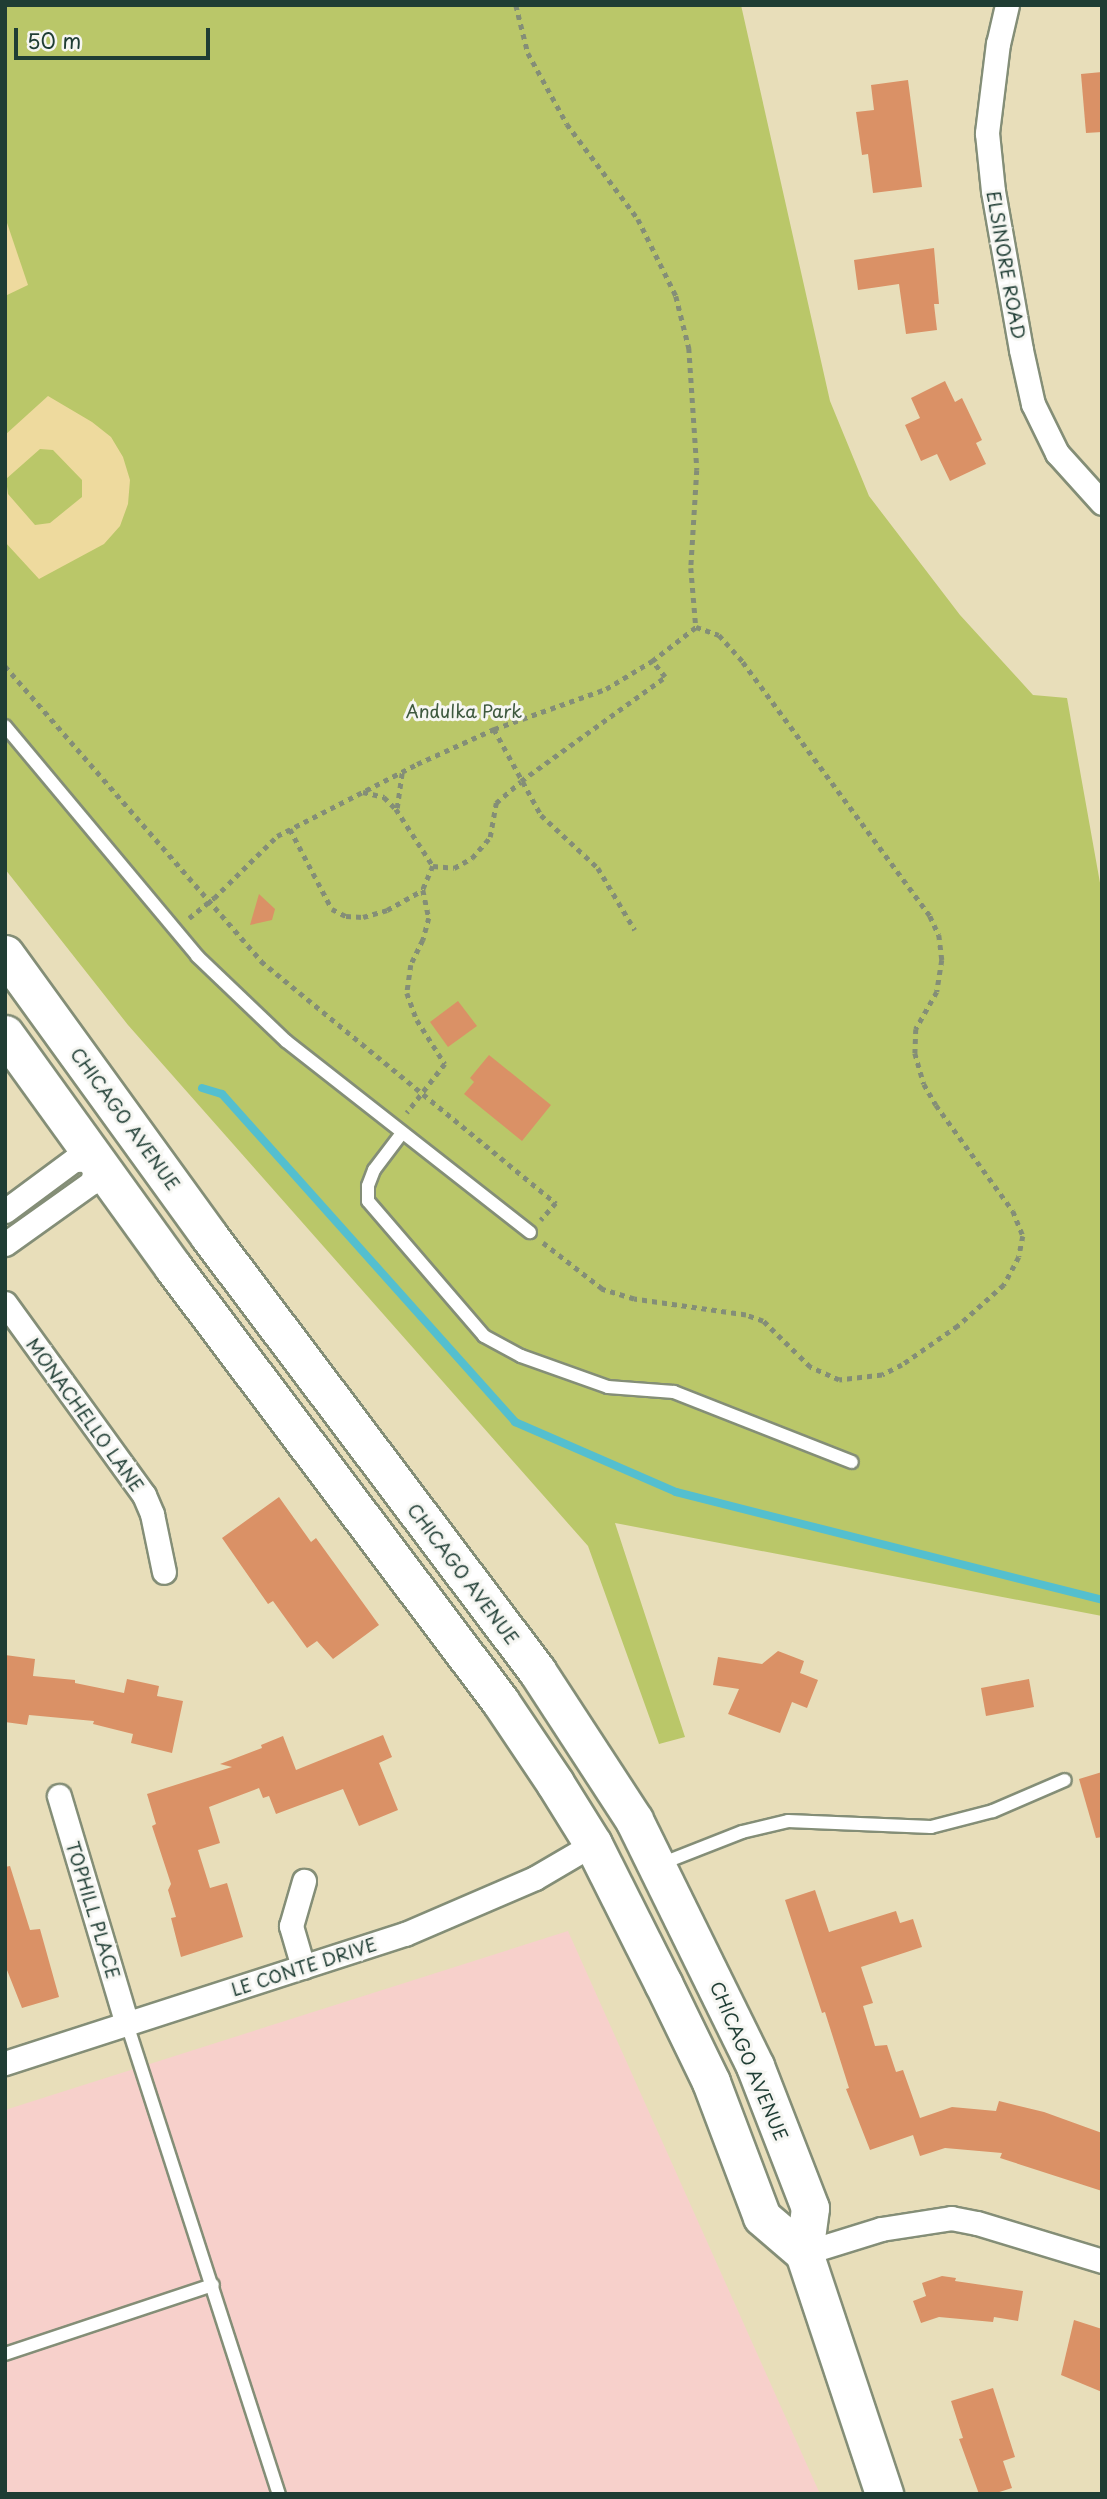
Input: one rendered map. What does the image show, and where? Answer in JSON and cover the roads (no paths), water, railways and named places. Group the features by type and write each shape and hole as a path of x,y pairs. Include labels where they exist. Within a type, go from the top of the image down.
{"main road":[{"name":"CHICAGO AVENUE","path":"5,954 209,1236 537,1671 594,1756 658,1866 755,2066 810,2208 804,2253 884,2494"},
{"path":"5,1034 229,1343 499,1701 593,1844 711,2082 762,2217 804,2253"},
{"path":"593,1844 596,1808 594,1756"},
{"path":"593,1844 615,1844 634,1859 701,1990 725,2002"}],"street":[{"name":"ELSINORE ROAD","path":"1007,5 998,43 987,133 993,191 1021,350 1033,404 1057,453 1102,503"},
{"path":"5,1211 74,1160 97,1160 92,1182 5,1244"},
{"name":"MONACHELLO LANE","path":"5,1304 144,1495 152,1514 164,1572"},
{"name":"TOPHILL PLACE","path":"59,1796 127,2024"},
{"name":"LE CONTE DRIVE","path":"5,2063 405,1934 471,1908 535,1878 593,1844"},
{"path":"303,1967 291,1926 304,1881"},
{"path":"804,2253 881,2228 951,2218 977,2223 1102,2260"}],"lane":[{"path":"5,726 197,956 286,1041 530,1232"},
{"path":"399,1130 374,1170 368,1186 368,1201 484,1336 521,1356 608,1387 674,1392 852,1462"},
{"path":"658,1866 742,1832 788,1821 931,1827 993,1811 1065,1780"},
{"path":"127,2024 279,2494"},
{"path":"5,2354 213,2285"}],"waterway":[{"path":"202,1088 222,1094 515,1422 676,1492 1102,1600"}],"park label":[{"name":"Andulka Park","path":"464,711"}]}
